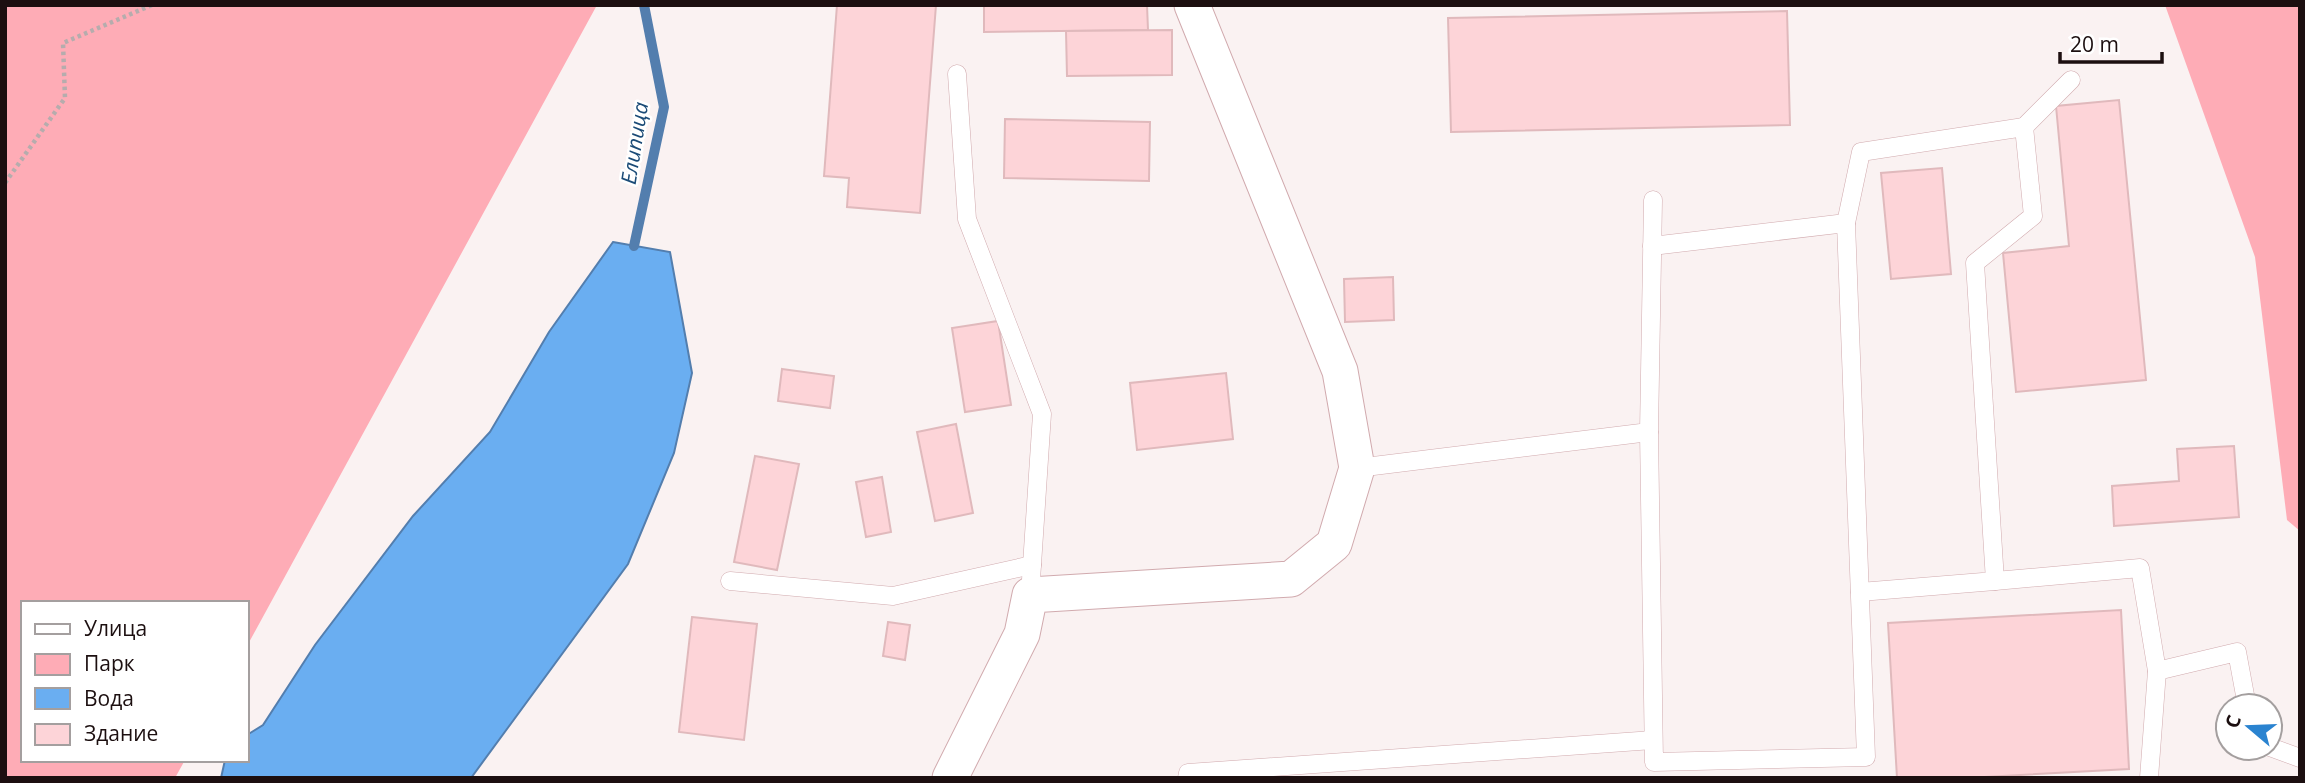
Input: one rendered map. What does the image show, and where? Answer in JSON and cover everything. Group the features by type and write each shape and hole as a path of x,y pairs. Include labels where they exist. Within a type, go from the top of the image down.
{"street":[{"path":"950,778 1022,634 1031,580 1291,579 1334,544 1357,468 1340,371 1192,5"}],"lane":[{"path":"730,581 893,596 1031,580 1042,414 967,219 957,74"},
{"path":"1653,201 1649,432 1654,762 1866,757 1846,223 1861,152 2024,127 2071,80"},
{"path":"1995,581 1975,263 2034,216 2024,127"},
{"path":"1652,246 1846,223"},
{"path":"1357,468 1649,432"},
{"path":"1860,592 2140,568 2157,671 2148,778"},
{"path":"2157,671 2237,652 2244,692"},
{"path":"1186,778 1188,773 1653,740"}],"path":[{"path":"5,183 65,98 63,43 152,5"}],"green space":[{"path":"5,5 597,5 248,644 248,601 21,601 21,762 184,762 175,778 5,778"},
{"path":"2165,5 2300,5 2300,531 2287,520 2255,257"}],"water":[{"path":"613,242 670,252 692,373 674,453 628,564 471,778 221,778 225,762 248,762 248,734 263,725 315,645 413,516 490,432 549,332"}],"building":[{"path":"837,5 936,5 920,213 847,207 849,178 824,176"},
{"path":"984,5 1147,5 1148,30 984,32"},
{"path":"1787,11 1790,125 1451,132 1448,18"},
{"path":"1172,30 1172,75 1067,76 1066,31"},
{"path":"2119,100 2146,380 2016,392 2003,253 2069,246 2056,106"},
{"path":"1005,119 1150,122 1149,181 1004,178"},
{"path":"1942,168 1951,274 1891,279 1881,173"},
{"path":"1393,277 1394,320 1345,322 1344,279"},
{"path":"998,321 1011,405 965,412 952,328"},
{"path":"782,369 834,376 830,408 778,401"},
{"path":"1226,373 1233,439 1137,450 1130,383"},
{"path":"956,424 973,513 935,521 917,432"},
{"path":"2234,446 2239,517 2114,526 2112,486 2179,481 2177,449"},
{"path":"755,456 799,464 777,570 734,562"},
{"path":"882,477 891,532 866,537 856,482"},
{"path":"2121,610 2129,769 1966,778 1897,778 1888,623"},
{"path":"692,617 757,624 744,740 679,732"},
{"path":"888,622 910,625 905,660 883,656"}],"waterway":[{"name":"Елипица","path":"634,246 664,107 644,5"}]}
